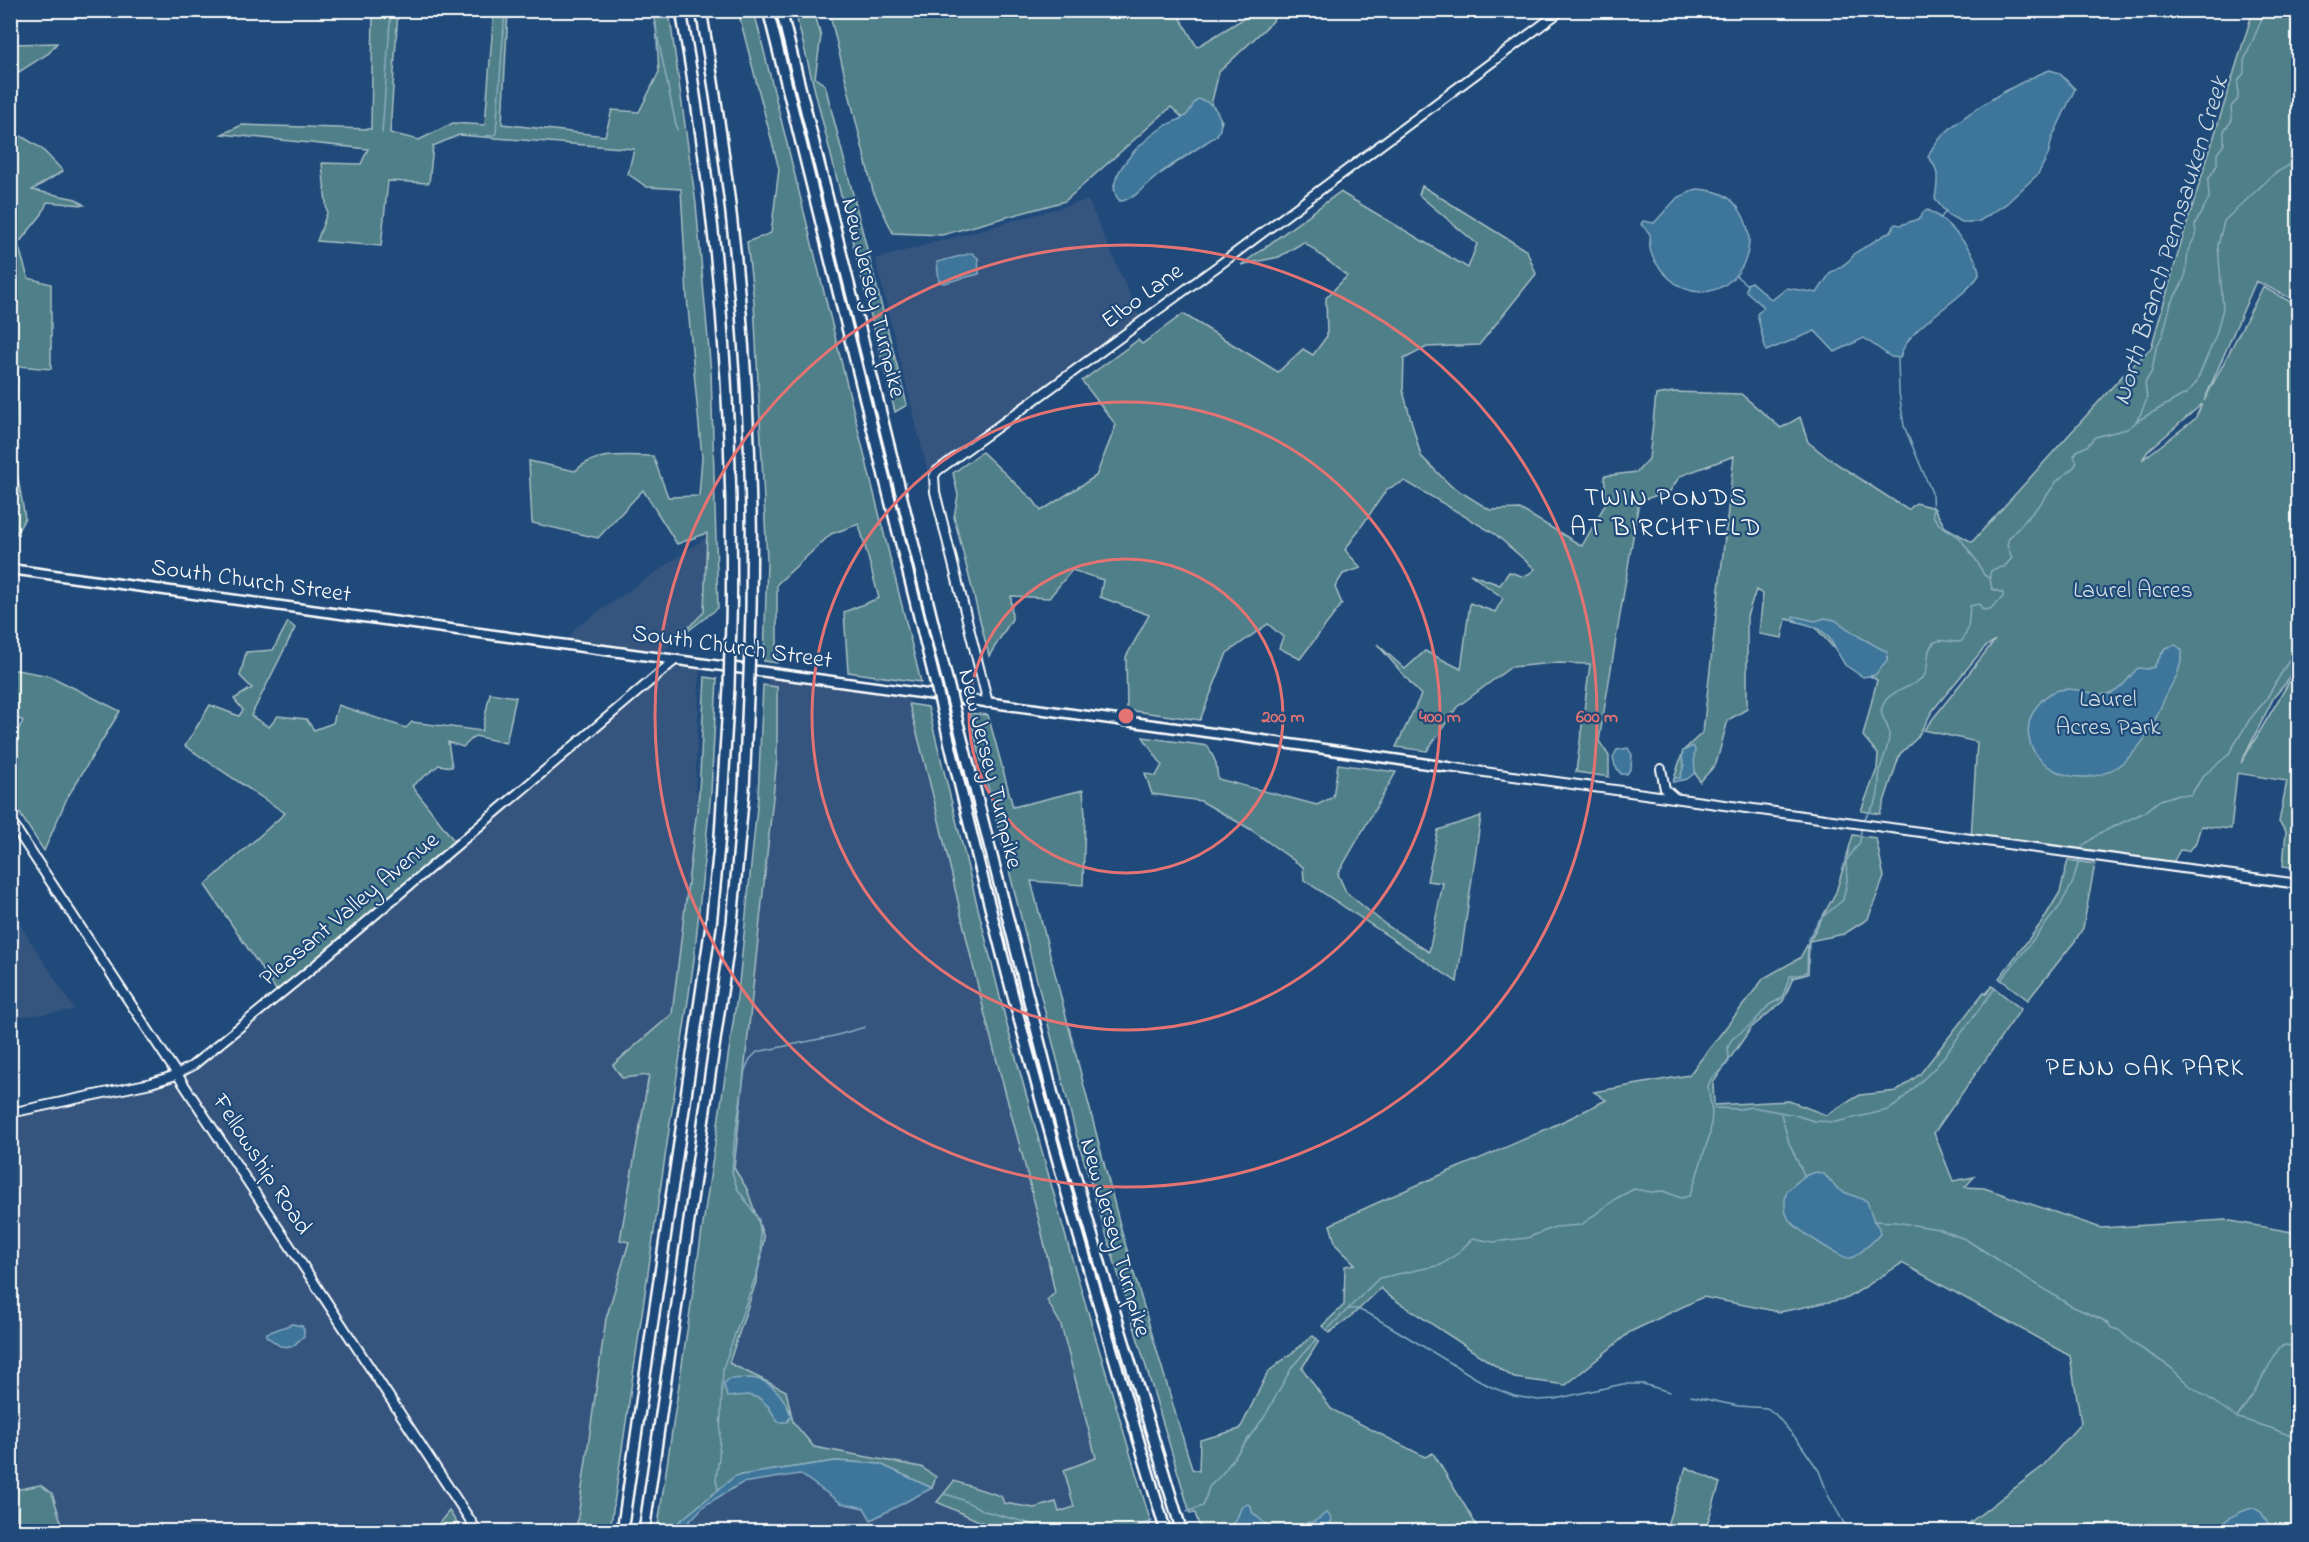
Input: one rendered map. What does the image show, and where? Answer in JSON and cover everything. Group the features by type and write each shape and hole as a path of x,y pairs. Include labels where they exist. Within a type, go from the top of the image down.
{"highway":[{"path":"622,1532 711,926 720,836 729,687 730,478 722,322 705,166 681,10"},
{"path":"644,1532 732,922 744,790 750,651 751,499 741,314 725,159 701,10"},
{"name":"New Jersey Turnpike","path":"768,10 1041,1102 1111,1351 1166,1532"},
{"name":"New Jersey Turnpike","path":"781,10 1028,1003 1073,1170 1182,1532"}],"main road":[{"name":"South Church Street","path":"10,569 1448,767"}],"street":[{"name":"Elbo Lane","path":"988,703 935,492 934,476 937,471 1562,10"},
{"name":"Pleasant Valley Avenue","path":"10,1113 106,1094 178,1074 208,1054 675,660"},
{"path":"1448,767 2298,884"},
{"path":"1661,770 1665,789 1675,798"},
{"name":"Fellowship Road","path":"10,820 478,1532"}],"shaded area":[{"path":"2050,70 2059,73 2075,89 2038,174 2006,204 1978,222 1962,222 1948,215 1935,199 1936,172 1928,157 1935,145 1947,131 1981,106 2019,84"},
{"path":"1198,99 1210,104 1218,112 1221,123 1217,135 1163,171 1134,196 1123,201 1119,200 1115,191 1115,181 1127,160 1155,133 1186,115"},
{"path":"1697,189 1717,192 1734,202 1742,214 1748,233 1748,251 1742,267 1731,280 1718,289 1702,292 1685,289 1663,272 1651,252 1650,234 1641,224 1643,221 1654,223 1677,198"},
{"path":"1088,200 1141,320 928,473 875,259"},
{"path":"1928,210 1944,221 1968,247 1978,266 1979,275 1960,295 1912,335 1904,346 1900,358 1891,357 1864,338 1835,352 1815,331 1766,351 1757,314 1764,307 1746,291 1747,284 1751,282 1772,300 1787,288 1817,293 1831,272 1855,253 1891,231 1895,224 1901,225 1921,218 1923,212"},
{"path":"972,253 978,258 979,274 944,283 939,281 937,262"},
{"path":"707,537 704,612 662,653 569,639 575,628"},
{"path":"1793,616 1815,621 1825,618 1835,620 1887,652 1888,659 1875,675 1863,677 1845,665 1828,636 1818,628 1792,618"},
{"path":"2176,645 2182,650 2177,675 2150,730 2129,757 2108,771 2087,777 2066,775 2048,766 2035,753 2029,737 2030,719 2042,700 2051,693 2069,689 2096,694 2112,693 2123,685 2138,668 2154,667 2165,648"},
{"path":"675,660 700,663 695,790 699,793 667,1065 595,1531 11,1532 11,1112 151,1083 195,1064"},
{"path":"768,674 907,691 957,894 1141,1531 665,1532 701,1284 765,781"},
{"path":"1693,746 1695,773 1687,779 1673,782 1675,778 1680,778 1684,765 1683,751"},
{"path":"1628,748 1632,755 1631,768 1627,774 1621,774 1615,766 1613,757 1617,750"},
{"path":"11,911 75,1010 11,1018"},
{"path":"1816,1172 1824,1174 1839,1190 1867,1201 1880,1234 1854,1257 1838,1254 1798,1228 1788,1218 1785,1204 1787,1191 1804,1176"},
{"path":"292,1324 302,1326 304,1336 292,1347 280,1346 266,1336 267,1333"},
{"path":"750,1378 771,1385 776,1390 791,1416 787,1422 778,1422 768,1406 759,1398 747,1395 727,1397 724,1384 729,1379"},
{"path":"835,1461 880,1464 932,1488 871,1520 864,1508 841,1503 800,1474 742,1483 705,1505 680,1531 671,1531 735,1476"},
{"path":"1247,1504 1251,1506 1252,1512 1268,1526 1300,1525 1315,1521 1326,1513 1332,1520 1325,1531 1224,1531 1236,1521 1241,1508"},
{"path":"2254,1508 2261,1512 2273,1531 2216,1531 2233,1516"}],"green space":[{"path":"494,10 508,11 502,124 605,136 612,110 639,112 659,72 653,11 669,11 696,204 711,373 718,608 675,641 704,612 707,533 677,544 643,490 598,538 532,523 529,461 575,471 601,457 653,456 668,497 699,496 702,457 687,297 681,189 647,187 628,174 634,149 459,135 433,146 429,183 388,181 381,246 317,241 327,213 322,163 361,164 368,149 222,134 242,125 371,129 373,11 398,11 390,133 419,140 453,123 485,125"},
{"path":"738,11 754,11 921,682 848,672 844,612 879,598 859,524 831,534 777,584 777,663 764,661 767,560 754,302 747,242 771,233 779,169"},
{"path":"795,11 814,11 821,36 815,78 825,85 907,405 895,412"},
{"path":"829,11 1176,11 1197,47 1256,11 1276,11 1273,21 1219,72 1211,105 1222,121 1217,135 1120,201 1114,185 1135,150 1183,118 1171,107 1065,201 942,235 893,233 873,191"},
{"path":"2253,11 2298,11 2298,302 2256,281 2204,401 2263,287 2298,306 2298,657 2286,683 2274,697 2241,763 2298,667 2298,868 2283,866 2286,831 2279,822 2287,781 2237,773 2231,829 2201,826 2195,845 2188,851 2180,850 2171,866 1971,839 1977,742 1924,730 1995,640 1984,648 1933,710 1917,738 1900,754 1880,814 1861,811 1877,769 1878,754 1863,736 1877,680 1848,664 1814,626 1786,619 1782,638 1759,634 1763,594 1756,590 1747,616 1747,709 1728,720 1716,764 1700,782 1695,773 1673,782 1683,751 1703,732 1734,456 1680,476 1670,491 1639,501 1599,741 1609,756 1609,777 1576,772 1590,664 1554,663 1511,667 1457,707 1427,751 1396,747 1421,695 1377,644 1405,669 1425,651 1461,669 1470,603 1495,612 1503,598 1470,574 1500,585 1509,572 1525,577 1535,569 1495,534 1405,481 1387,489 1345,550 1361,568 1343,574 1335,587 1342,604 1300,659 1279,648 1283,637 1268,624 1227,653 1200,720 1127,710 1126,657 1149,615 1100,597 1103,580 1072,570 1049,598 1011,596 1012,619 989,656 954,517 958,495 953,473 982,452 1034,501 1041,511 1096,476 1116,425 1082,381 1138,340 1142,344 1183,314 1278,372 1303,349 1313,355 1327,336 1326,298 1347,276 1304,242 1279,257 1241,265 1340,192 1468,268 1477,244 1419,195 1422,186 1527,251 1536,274 1479,345 1427,347 1404,359 1403,391 1421,456 1451,486 1490,510 1520,509 1582,546 1607,501 1604,476 1637,472 1649,459 1656,395 1673,392 1741,394 1781,428 1800,417 1808,442 1828,458 1908,510 1916,503 1934,508 1945,527 1972,542 2123,375 2151,348","holes":["2202,404 2195,419 2142,460 2148,451"]},
{"path":"57,43 49,53 11,77 11,44"},
{"path":"11,130 41,148 63,171 32,190 76,199 84,205 47,202 42,214 18,244 28,278 51,284 51,369 18,366 15,461 25,518 11,543"},
{"path":"288,622 295,628 251,716 269,727 278,716 306,719 314,730 333,723 338,705 406,728 412,722 482,731 490,693 516,697 506,743 475,736 463,747 448,742 452,767 439,765 412,786 458,846 280,996 205,885 285,813 185,746 210,705 239,716 243,710 234,699 252,688 240,676 246,652 273,650"},
{"path":"11,669 50,676 120,711 67,798 44,851 11,800 11,742 23,721 11,715"},
{"path":"705,677 717,679 711,792 694,960 610,1531 576,1531 606,1319 629,1242 620,1240 649,1075 622,1078 613,1065 672,1014 699,793"},
{"path":"763,685 777,687 777,759 734,1168 747,1189 764,1238 756,1282 729,1363 786,1391 793,1422 814,1447 921,1467 936,1477 932,1488 880,1464 835,1461 736,1476 671,1531 657,1532 739,983 758,797"},
{"path":"909,704 928,707 1008,1029 1070,1252 1151,1523 1145,1531 1001,1531 937,1502 954,1481 1001,1496 1004,1503 1034,1508 1056,1502 1059,1512 1074,1507 1064,1470 1096,1458 1061,1325 1047,1300 1055,1293 1040,1225 987,1023"},
{"path":"969,713 988,715 1013,807 1083,790 1085,814 1083,885 1031,881 1122,1233 1192,1469 1199,1471 1200,1440 1240,1429 1268,1372 1313,1336 1319,1341 1302,1368 1331,1409 1425,1457 1433,1453 1480,1531 1201,1531 1195,1513 1190,1513 1076,1134"},
{"path":"1143,737 1208,746 1216,763 1218,779 1317,805 1333,797 1338,764 1396,772 1338,874 1346,892 1386,925 1429,952 1443,883 1427,881 1438,830 1481,816 1457,982 1304,880 1303,867 1250,829 1201,801 1152,794 1145,773 1156,776 1162,765"},
{"path":"1853,835 1876,838 1884,877 1868,919 1844,934 1809,941 1836,892"},
{"path":"2068,860 2095,864 2083,928 2028,1000 1999,978 2042,922 2060,892"},
{"path":"1809,942 1808,974 1793,978 1783,1001 1751,1028 1713,1083 1714,1105 1789,1101 1826,1115 1860,1095 1897,1091 1920,1074 1984,992 1986,994 1992,986 2021,1009 1934,1133 1953,1181 1974,1177 1965,1187 1984,1188 2101,1228 2225,1220 2298,1233 2298,1531 1959,1531 2042,1467 2081,1423 2070,1356 1902,1263 1848,1298 1780,1312 1703,1297 1630,1332 1566,1385 1514,1378 1389,1296 1381,1288 1329,1333 1322,1326 1344,1305 1345,1266 1355,1264 1336,1245 1330,1225 1538,1133 1606,1100 1594,1092 1689,1075 1764,978 1800,958"},
{"path":"1686,1467 1720,1483 1705,1531 1665,1531"},
{"path":"40,1485 52,1493 64,1531 18,1531 15,1490"},
{"path":"449,1511 462,1531 437,1531 436,1527"}],"waterway":[{"path":"382,133 391,10"},
{"path":"485,136 496,133 505,10"},
{"path":"652,10 677,130"},
{"name":"North Branch Pennsauken Creek","path":"1865,818 1877,798 1880,770 1888,743 1889,731 1882,713 1886,700 1924,676 1930,649 1935,642 1962,641 1968,629 1970,606 1979,604 1983,610 1990,609 2003,597 2003,593 1992,589 1990,573 1994,569 2004,567 2012,558 2007,545 2009,538 2042,502 2057,481 2074,467 2077,462 2074,456 2077,451 2087,446 2095,437 2127,429 2135,423 2141,413 2147,399 2145,383 2152,371 2156,348 2163,334 2171,303 2186,273 2188,250 2196,235 2195,224 2209,198 2208,180 2217,165 2217,154 2224,144 2224,131 2232,120 2231,107 2238,99 2238,81 2244,73 2244,61 2261,21 2262,10"},
{"path":"2137,421 2187,393 2196,383 2216,335 2223,308 2218,245 2224,221 2274,174 2298,160"},
{"path":"1940,219 1946,211"},
{"path":"1735,275 1747,285"},
{"path":"1898,359 1899,392 1904,426 1932,493 1933,516 1939,524 1960,538 1984,575 1989,578"},
{"path":"2082,846 2100,833 2143,813 2160,800 2176,795 2191,795 2203,776 2228,755 2250,719 2265,701 2298,645"},
{"name":"North Branch Pennsauken Creek","path":"1327,1330 1379,1278 1441,1265 1457,1254 1473,1238 1493,1242 1527,1238 1555,1227 1581,1225 1617,1198 1634,1189 1651,1192 1663,1191 1681,1198 1689,1196 1710,1134 1712,1113 1708,1086 1711,1079 1729,1061 1728,1047 1732,1039 1753,1023 1769,1005 1782,998 1790,976 1804,974 1807,971 1808,939 1820,919 1843,900 1847,881 1846,861 1860,842 1861,830"},
{"path":"2001,980 2060,906 2073,882 2079,860"},
{"path":"1712,1108 1752,1107 1814,1121 1836,1122 1888,1110 1936,1067 1995,988"},
{"path":"718,1490 716,1480 723,1368 762,1258 759,1220 737,1188 732,1172 745,1070 750,1059 757,1052 865,1027"},
{"path":"1781,1114 1789,1143 1805,1177"},
{"path":"1873,1221 1896,1222 1938,1229 1965,1239 2071,1306 2119,1330 2133,1343 2170,1367 2189,1385 2238,1418 2298,1439"},
{"path":"1348,1309 1357,1309 1371,1315 1489,1386 1514,1396 1538,1400 1555,1399 1623,1384 1643,1384 1670,1392"},
{"name":"North Branch Pennsauken Creek","path":"1187,1512 1203,1506 1209,1487 1222,1474 1265,1416 1292,1367 1317,1338"},
{"path":"2237,1417 2252,1396 2279,1348 2285,1345 2298,1347"},
{"path":"1691,1396 1738,1406 1767,1408 1775,1414 1799,1442 1819,1471 1829,1497 1849,1532"},
{"name":"North Branch Pennsauken Creek","path":"944,1494 961,1499 988,1512 1052,1532"},
{"name":"North Branch Pennsauken Creek","path":"1121,1532 1152,1521"}],"district":[{"name":"TWIN PONDS AT BIRCHFIELD","path":"1666,514"},
{"name":"PENN OAK PARK","path":"2145,1069"}],"park label":[{"name":"Laurel Acres","path":"2133,591"},
{"name":"Laurel Acres Park","path":"2108,714"}]}
